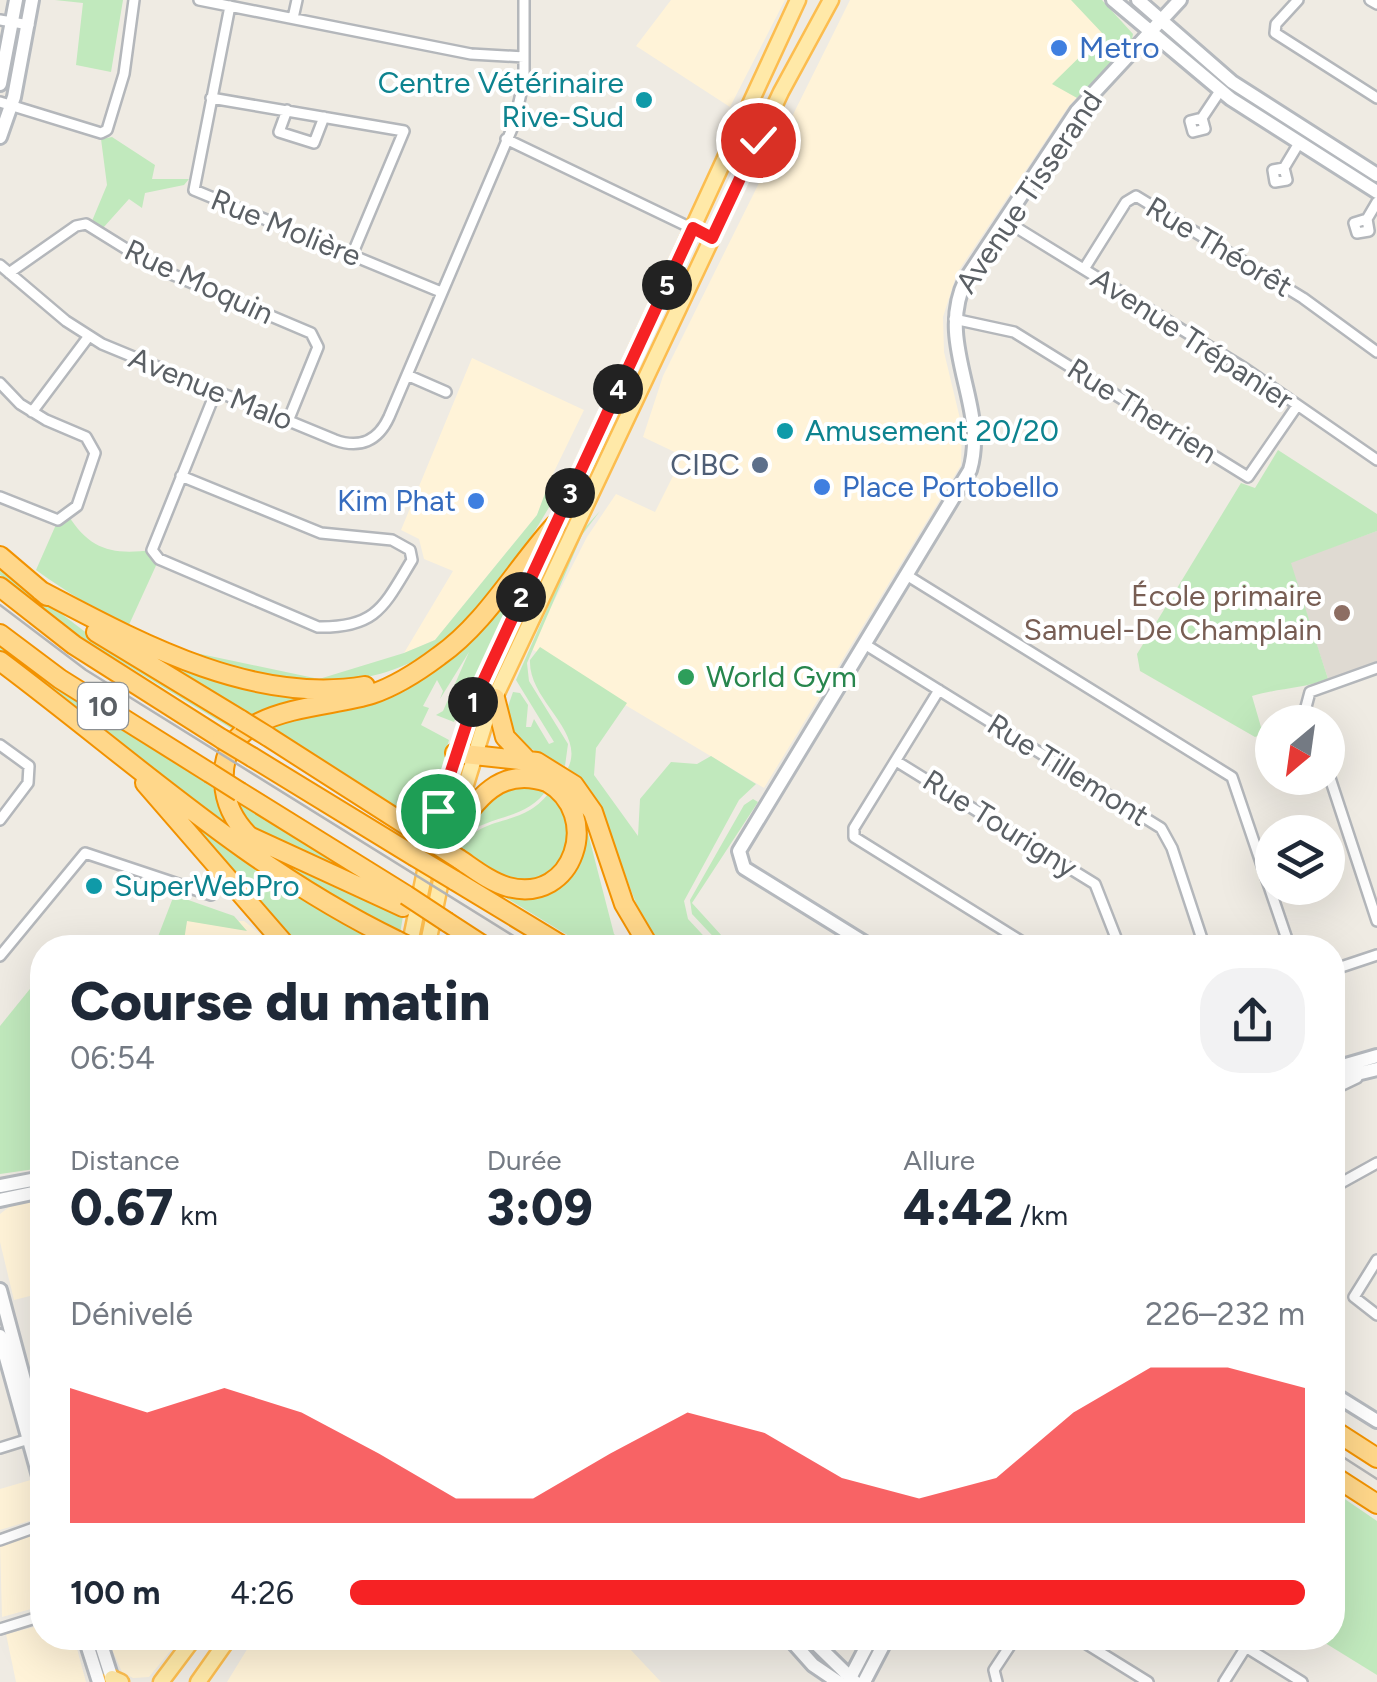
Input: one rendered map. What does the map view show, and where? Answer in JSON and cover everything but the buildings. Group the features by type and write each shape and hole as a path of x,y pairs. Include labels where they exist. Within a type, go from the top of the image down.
{"highway":[{"path":"404,901 254,839 230,809 224,770 238,740 263,719 371,694 423,667 473,626 555,526"},
{"path":"0,556 98,634 508,887 544,885 564,872 576,852 579,830 573,808 551,784 514,778 484,792 450,837"},
{"name":"10","path":"0,587 82,651 545,935"},
{"path":"41,591 164,652 264,682 345,688 423,667"},
{"name":"10","path":"0,634 60,678 404,901 465,935"},
{"path":"0,661 272,872 386,935"},
{"path":"495,698 505,737 528,761"},
{"path":"103,740 276,935"},
{"path":"463,754 528,761 560,774 587,802 624,904 642,935"},
{"path":"338,782 414,856"},
{"path":"1345,1438 1377,1458"},
{"path":"1345,1483 1377,1504"}],"main road":[{"path":"430,935 474,701 798,0"},
{"path":"408,935 422,874 463,754 495,698 786,82 831,0"},
{"path":"161,1682 185,1650"},
{"path":"198,1682 221,1650"}],"street":[{"path":"0,84 6,21 16,0"},
{"path":"0,138 32,0"},
{"path":"6,104 100,133 107,130 124,74 134,0"},
{"path":"199,0 471,54 524,57"},
{"path":"293,18 297,0"},
{"name":"Avenue Malo","path":"4,269 88,336 344,443 366,442 384,428 522,97 524,0"},
{"path":"1112,0 1220,91 1377,192"},
{"path":"1138,0 1244,91 1377,175"},
{"name":"Avenue Tisserand","path":"853,935 744,868 738,856 964,484 973,460 974,426 954,320 966,279 1077,112 1180,0"},
{"path":"1298,0 1276,24 1275,32 1377,98"},
{"path":"1370,0 1377,4"},
{"name":"Rue Molière","path":"230,6 194,190 442,292"},
{"path":"6,21 29,26"},
{"path":"1202,118 1220,91"},
{"path":"211,98 404,132 352,255"},
{"path":"288,110 280,132 314,144 324,117"},
{"path":"506,139 712,238"},
{"path":"1284,168 1299,143"},
{"name":"Rue Théorêt","path":"1084,269 1126,202 1136,196 1302,298 1377,352"},
{"path":"1366,219 1377,202"},
{"name":"Avenue Trépanier","path":"1004,220 1373,458"},
{"name":"Rue Moquin","path":"4,269 76,226 86,224 156,268 311,332 317,351 288,421"},
{"name":"Rue Therrien","path":"954,320 1014,332 1248,477 1296,406"},
{"path":"32,412 88,336"},
{"path":"407,375 446,392"},
{"path":"0,382 32,412 94,445 77,506 58,520 0,497"},
{"path":"180,476 321,534 392,540 410,550 412,560 381,610 368,620 318,627 159,559 152,550 180,476 216,391"},
{"path":"1373,458 1377,443"},
{"path":"908,576 1232,777 1286,935"},
{"name":"Rue Tillemont","path":"866,645 1161,828 1172,848 1201,935"},
{"path":"1307,705 1310,692 1377,668"},
{"path":"939,690 854,828 854,837 1011,935"},
{"path":"0,745 29,766 28,783 0,820"},
{"name":"Rue Tourigny","path":"896,761 1096,884 1115,935"},
{"path":"1336,795 1377,922"},
{"path":"0,956 85,854 211,895"},
{"path":"1345,965 1377,954"},
{"path":"1345,1065 1374,1063"},
{"path":"1345,1075 1374,1063"},
{"path":"1345,1082 1374,1063"},
{"path":"1345,1180 1377,1162"},
{"path":"0,1183 30,1188"},
{"path":"0,1200 30,1184"},
{"path":"0,1207 23,1187"},
{"path":"1377,1260 1354,1297 1377,1315"},
{"path":"0,1290 30,1402"},
{"path":"0,1336 3,1362 30,1446"},
{"path":"1345,1402 1377,1421"},
{"path":"0,1448 28,1439"},
{"path":"0,1540 30,1529"},
{"path":"0,1629 30,1620"},
{"path":"92,1650 111,1681"},
{"path":"102,1650 111,1681"},
{"path":"800,1650 813,1665 851,1681"},
{"path":"821,1650 851,1681"},
{"path":"851,1681 865,1650"},
{"path":"876,1664 882,1650"},
{"path":"851,1681 876,1664 886,1650"},
{"path":"997,1682 994,1670 1007,1650"},
{"path":"1096,1650 1148,1682"},
{"path":"1224,1682 1244,1650"},
{"path":"1251,1650 1302,1682"}],"shaded area":[{"path":"671,0 785,0 730,107 636,46"},
{"path":"850,0 1093,0 1128,41 1068,107 957,273 943,317 944,352 962,427 961,465 764,788 530,648 587,537 616,494 655,512 683,456 643,437 663,376"},
{"path":"472,358 584,410 551,478 563,482 557,494 547,489 537,515 435,640 404,653 453,571 424,559 419,539 401,530"},
{"name":"École primaire Samuel-De Champlain","path":"1377,531 1377,664 1328,679 1290,562"},
{"path":"187,921 244,921 262,935 184,935"},
{"path":"30,1198 30,1296 14,1300 0,1242 0,1214 18,1200"},
{"path":"30,1480 30,1521 0,1530 0,1489"},
{"path":"30,1535 30,1609 2,1617 0,1543"},
{"path":"30,1628 30,1650 77,1650 86,1682 16,1682 6,1634"},
{"path":"112,1650 171,1650 149,1677 133,1678 122,1672"},
{"path":"247,1650 631,1650 661,1682 227,1682"}],"green space":[{"path":"55,0 123,0 111,72 76,65 83,3"},
{"path":"1071,0 1102,0 1133,34 1131,44 1077,98 1052,84 1103,34"},
{"path":"112,137 155,165 152,179 189,179 184,185 145,193 142,208 129,199 103,228 92,221 107,185 101,139"},
{"path":"1278,450 1377,514 1377,531 1291,563 1328,679 1252,696 1255,737 1140,671 1137,654 1241,483 1255,488"},
{"path":"547,488 557,494 504,577 473,616 436,648 389,671 338,681 284,679 230,668 135,630 191,652 319,679 404,653 435,640 537,515"},
{"path":"600,511 582,535 527,663 529,681 568,744 565,766 516,741 505,715 513,692 520,693 528,705 526,727 531,727 534,719 549,744 554,742 516,680 581,532"},
{"path":"68,515 85,536 103,548 125,552 152,550 159,559 128,627 36,570 58,520"},
{"path":"0,567 84,631 237,724 232,729 70,631 0,575"},
{"path":"523,574 454,722 436,715 443,711 469,652 440,699 443,691 437,680 423,706 429,708 421,725 449,740 425,831 262,725 388,692"},
{"path":"0,643 213,788 226,819 403,916 400,934 285,875 0,655"},
{"path":"540,647 627,703 596,748 594,775 638,836 640,799 671,762 697,764 711,756 756,784 739,800 684,901 688,919 703,935 652,935 646,925 609,830 585,787 568,768 569,741 538,689 530,660"},
{"path":"136,648 334,692 251,718"},
{"path":"529,782 548,788 540,799 464,836 474,814 488,797 506,786"},
{"path":"551,790 572,816 569,856 539,878 504,878 459,853 477,831 527,812"},
{"path":"169,798 286,887 373,935 284,935"},
{"path":"230,798 369,881 367,884 256,834"},
{"path":"753,799 758,802 692,903 721,935 712,935 692,914 690,900 744,805"},
{"path":"583,814 615,935 567,935 457,868 492,885 557,884"},
{"path":"174,895 234,916 247,931 187,921 185,935 159,935"},
{"path":"30,989 30,1170 0,1174 0,1026"},
{"path":"1345,1499 1377,1521 1377,1675 1336,1650 1345,1650"}],"tram line":[{"path":"0,605 86,670 512,935"},
{"path":"1345,1458 1377,1479"}],"place":[{"name":"Metro","path":"1059,48"},
{"name":"Centre Vétérinaire Rive-Sud","path":"644,100"},
{"name":"Amusement 20/20","path":"785,431"},
{"name":"CIBC","path":"760,465"},
{"name":"Place Portobello","path":"822,487"},
{"name":"Kim Phat","path":"476,501"},
{"name":"École primaire Samuel-De Champlain","path":"1342,613"},
{"name":"World Gym","path":"686,677"},
{"name":"SuperWebPro","path":"94,886"}],"route":[{"path":"438,811 474,701 693,228 712,238 758,140"}]}
